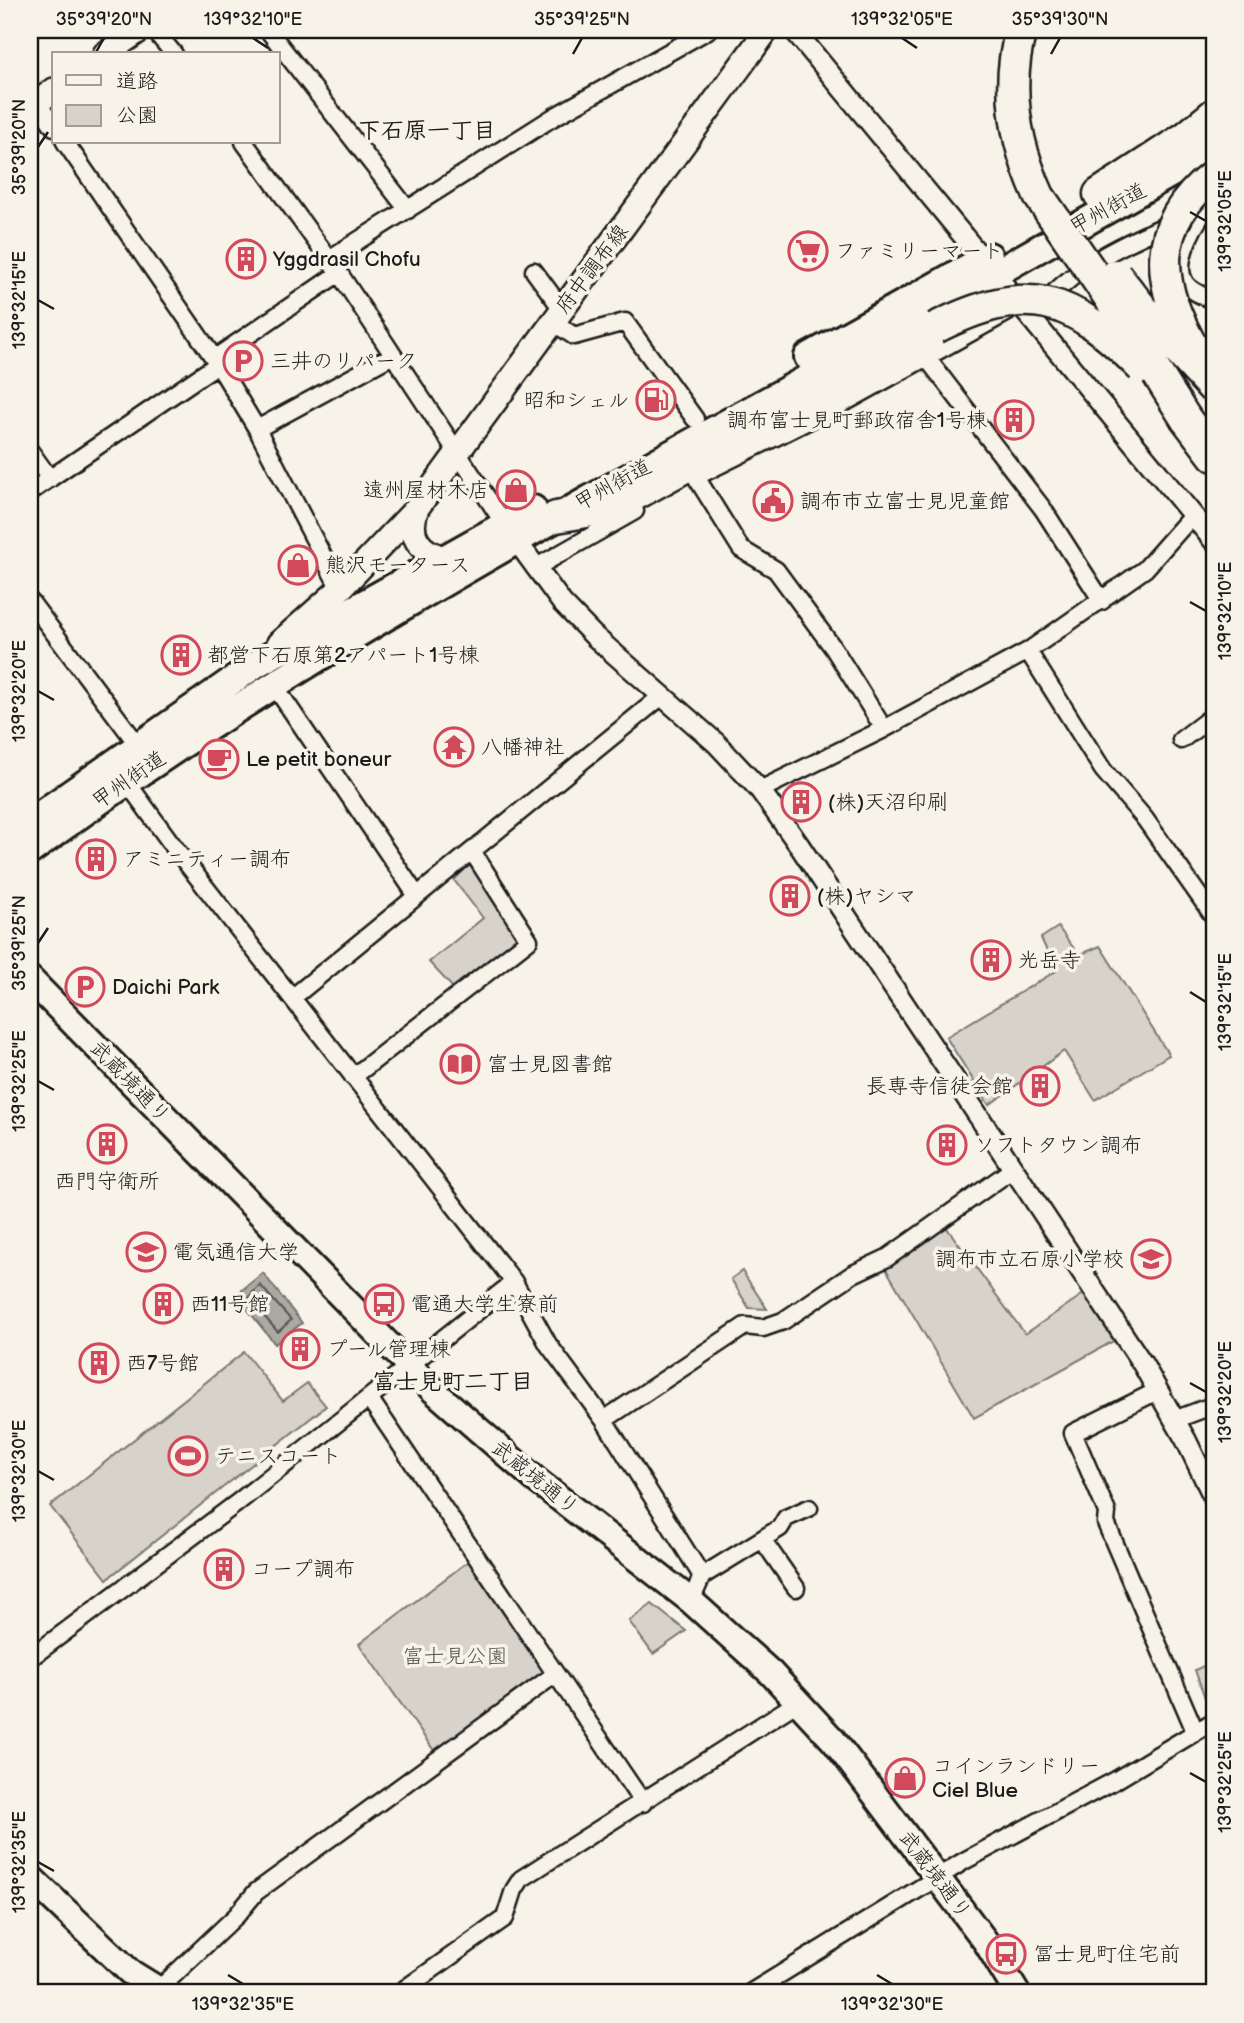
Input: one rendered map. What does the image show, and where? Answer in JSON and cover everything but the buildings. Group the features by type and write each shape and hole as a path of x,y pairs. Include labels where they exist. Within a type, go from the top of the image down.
{"highway":[{"path":"1021,30 1014,60 1014,110 1016,132 1031,178 1039,196 1117,308 1186,419"},
{"path":"1038,30 1031,64 1032,128 1065,209 1162,332 1214,389"},
{"path":"1099,194 1186,137 1214,114"},
{"name":"甲州街道","path":"30,822 256,664 446,558 556,517 987,267 1099,194 1214,130"},
{"name":"甲州街道","path":"30,851 126,781 510,532 695,419 1214,149"},
{"path":"1214,175 1192,197 1178,217 1169,238 1164,275 1174,314 1214,382"},
{"path":"556,517 611,508 935,328 965,313 1011,301 1051,303 1086,319 1125,351 1186,419 1214,456"}],"main road":[{"path":"108,52 140,30"},
{"name":"府中調布線","path":"256,664 340,589 417,508 767,30"},
{"path":"417,508 411,524 415,537 429,553 446,558"},
{"name":"武蔵境通り","path":"30,979 409,1366 473,1427 734,1637 798,1702 834,1741 938,1877 986,1942 1017,1993"},
{"path":"30,1877 131,1972 161,1992"}],"street":[{"path":"154,30 172,52"},
{"path":"268,30 408,210"},
{"path":"329,259 552,118 708,30"},
{"path":"794,30 1191,517 1214,541"},
{"path":"40,100 52,123"},
{"path":"66,144 216,361 257,429 340,589"},
{"path":"245,144 339,273 535,569 593,636 716,743 760,790 799,845 1157,1391 1214,1498"},
{"path":"1210,204 1186,246 1182,265 1184,281 1188,286 1214,301"},
{"path":"535,569 696,477 842,404 926,357 1025,312 1051,295 1096,258 1121,243 1210,204"},
{"path":"534,271 557,315 574,336 625,323 695,419"},
{"path":"30,492 339,273"},
{"path":"257,429 393,355"},
{"path":"926,357 1043,509 1102,601"},
{"path":"30,451 50,479"},
{"path":"696,477 741,549 776,570 834,649 884,729"},
{"path":"760,790 884,729 1028,651 1145,569 1191,517"},
{"path":"30,601 138,745"},
{"path":"1028,651 1103,770 1145,820 1214,917"},
{"path":"274,685 417,896"},
{"path":"292,999 663,695"},
{"path":"1181,740 1214,715"},
{"path":"126,781 292,999 514,1282 548,1344 604,1420 702,1576"},
{"path":"353,1077 528,940 472,851"},
{"path":"604,1420 745,1326 763,1328 783,1321 853,1274 887,1258 1013,1169"},
{"path":"30,1658 237,1503 337,1420 369,1398 514,1282"},
{"path":"1157,1391 1073,1433 1107,1512 1106,1522 1111,1535 1195,1731"},
{"path":"369,1398 643,1804"},
{"path":"1174,1420 1214,1405"},
{"path":"691,1601 702,1576 780,1528 786,1518 809,1508"},
{"path":"762,1539 796,1588"},
{"path":"161,1992 256,1892 554,1675"},
{"path":"399,1993 505,1919 514,1890 521,1879 643,1804 798,1702"},
{"path":"750,1993 938,1877 1116,1780 1214,1721"}],"green space":[{"path":"473,861 522,940 454,989 429,962 483,918 454,880"},
{"path":"1058,927 1079,955 1100,946 1169,1055 1095,1100 1064,1051 989,1105 946,1037 1056,971 1041,938"},
{"path":"944,1224 1025,1334 1085,1293 1121,1337 974,1418 886,1269"},
{"path":"742,1271 767,1309 749,1308 731,1279"},
{"name":"テニスコート","path":"244,1352 283,1401 307,1383 326,1406 107,1579 50,1506"},
{"name":"富士見公園","path":"470,1560 551,1672 435,1752 359,1644"},
{"path":"652,1604 686,1631 653,1654 629,1621"},
{"path":"1214,1661 1214,1709 1210,1712 1195,1670"}],"water":[{"path":"263,1273 302,1323 275,1344 236,1295"}],"place":[{"name":"ファミリーマート","path":"808,251"},
{"name":"Yggdrasil Chofu","path":"246,259"},
{"name":"三井のリパーク","path":"243,361"},
{"name":"昭和シェル","path":"656,400"},
{"name":"調布富士見町郵政宿舎1号棟","path":"1014,420"},
{"name":"遠州屋材木店","path":"516,490"},
{"name":"調布市立富士見児童館","path":"773,501"},
{"name":"熊沢モータース","path":"298,565"},
{"name":"都営下石原第2アパート1号棟","path":"181,655"},
{"name":"八幡神社","path":"454,747"},
{"name":"Le petit boneur","path":"219,759"},
{"name":"(株)天沼印刷","path":"801,802"},
{"name":"アミニティー調布","path":"96,859"},
{"name":"(株)ヤシマ","path":"790,896"},
{"name":"光岳寺","path":"991,960"},
{"name":"Daichi Park","path":"85,987"},
{"name":"富士見図書館","path":"460,1064"},
{"name":"長専寺信徒会館","path":"1040,1086"},
{"name":"西門守衛所","path":"107,1144"},
{"name":"ソフトタウン調布","path":"947,1145"},
{"name":"電気通信大学","path":"146,1252"},
{"name":"調布市立石原小学校","path":"1151,1259"},
{"name":"西11号館","path":"163,1304"},
{"name":"電通大学生寮前","path":"384,1304"},
{"name":"プール管理棟","path":"300,1349"},
{"name":"西7号館","path":"99,1363"},
{"name":"テニスコート","path":"188,1456"},
{"name":"コープ調布","path":"224,1569"},
{"name":"コインランドリー Ciel Blue","path":"905,1778"},
{"name":"冨士見町住宅前","path":"1006,1954"}],"district":[{"name":"下石原一丁目","path":"427,131"},
{"name":"富士見町二丁目","path":"453,1382"}]}
